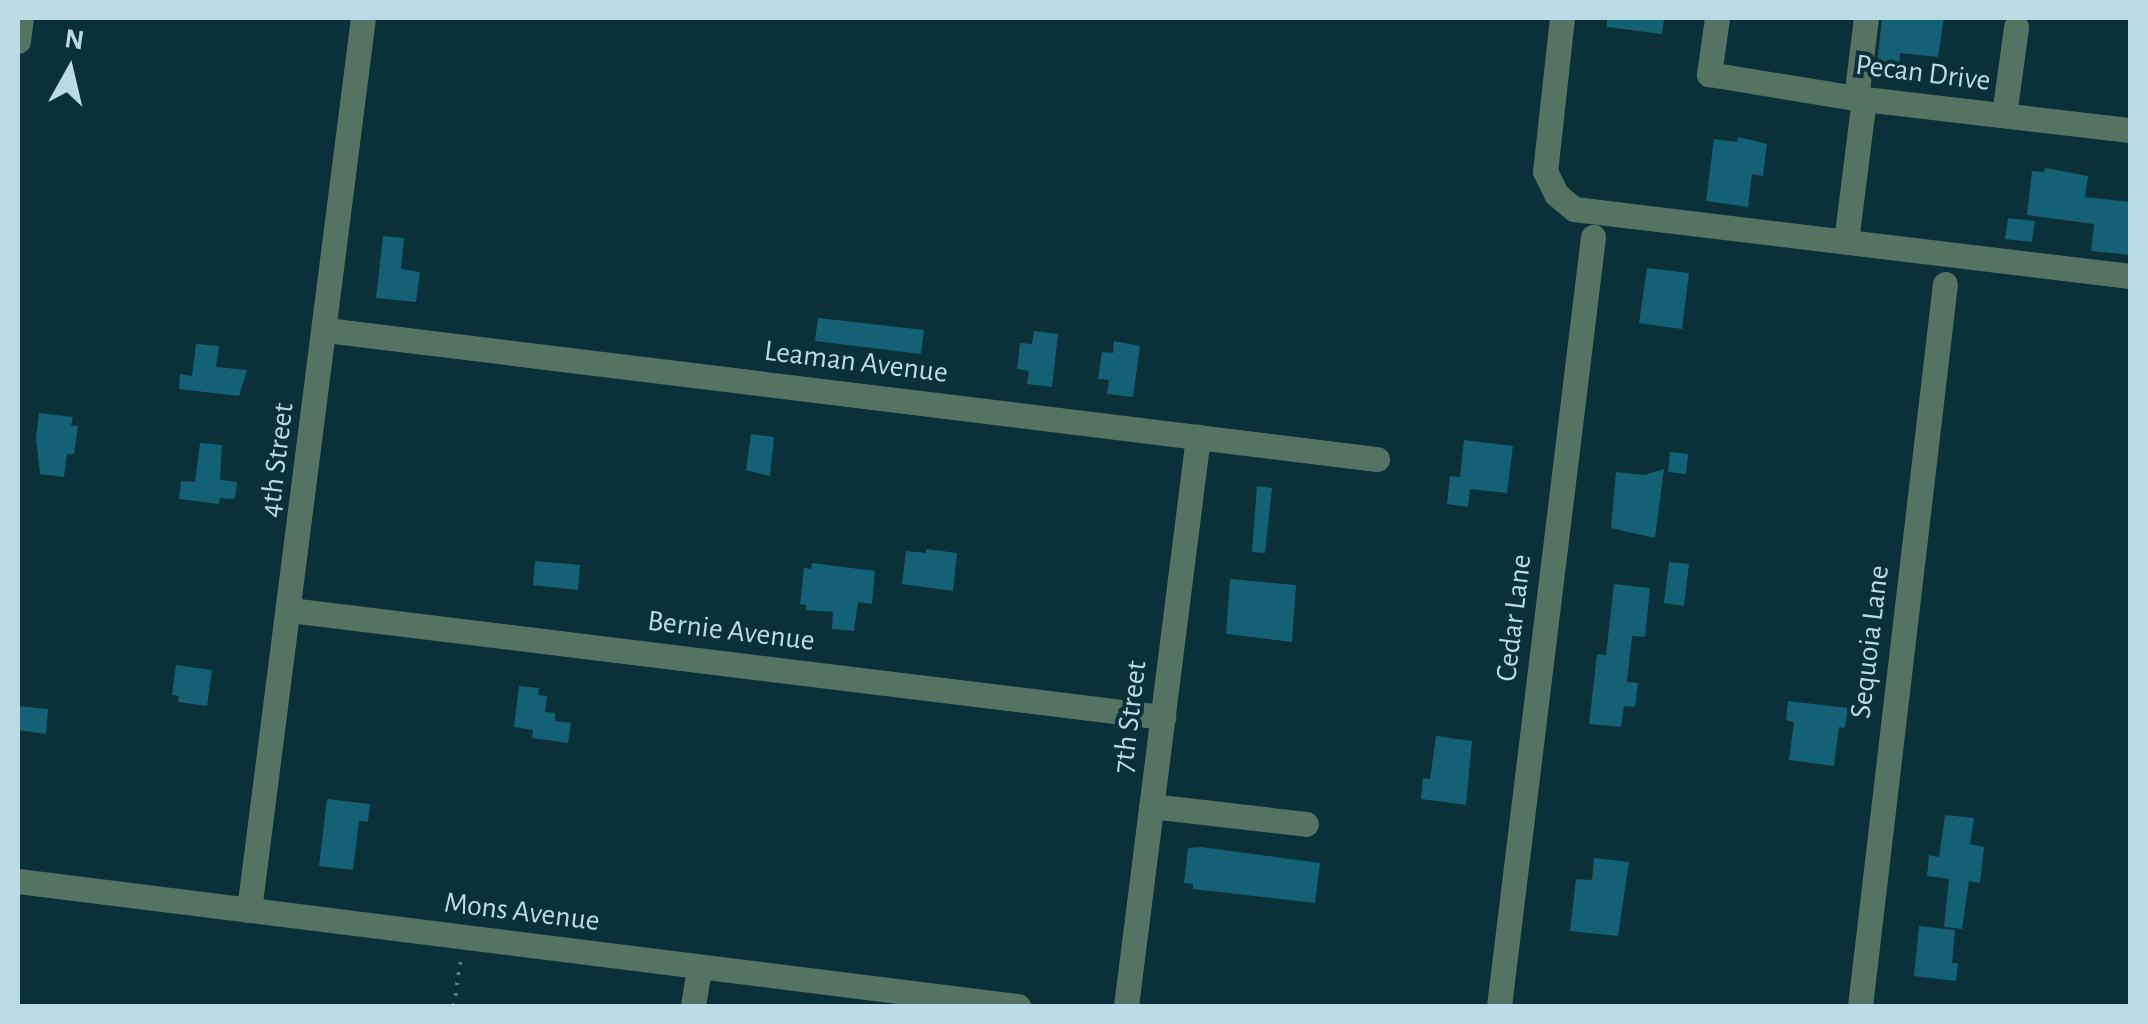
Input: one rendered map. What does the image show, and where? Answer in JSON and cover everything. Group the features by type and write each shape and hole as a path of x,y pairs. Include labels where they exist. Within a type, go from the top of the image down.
{"street":[{"path":"18,41 20,18"},
{"name":"4th Street","path":"249,910 363,18"},
{"path":"1562,18 1545,171 1556,194 1574,209 2130,276"},
{"name":"Pecan Drive","path":"1717,18 1709,74 1860,99 2130,130"},
{"path":"1846,241 1866,18"},
{"path":"2004,115 2016,27"},
{"name":"Cedar Lane","path":"1499,1006 1593,238"},
{"name":"Sequoia Lane","path":"1860,1006 1945,284"},
{"name":"Leaman Avenue","path":"326,330 1377,458"},
{"name":"7th Street","path":"1126,1006 1198,437"},
{"name":"Bernie Avenue","path":"290,610 1162,717"},
{"path":"1151,806 1306,824"},
{"name":"Mons Avenue","path":"18,881 1018,1006"},
{"path":"694,1006 698,966"}],"path":[{"path":"454,1006 464,937"}],"building":[{"path":"1607,18 1664,18 1662,34 1607,27"},
{"path":"1882,18 1944,18 1938,57 1900,53 1899,68 1877,65"},
{"path":"1738,137 1767,144 1763,176 1752,174 1748,207 1706,201 1714,139 1737,142"},
{"path":"2045,168 2088,176 2085,197 2130,202 2130,255 2091,251 2094,224 2027,215 2032,171 2044,172"},
{"path":"2008,218 2035,221 2032,242 2005,239"},
{"path":"383,236 404,238 401,269 420,272 416,302 376,298"},
{"path":"1647,268 1689,273 1682,329 1639,323"},
{"path":"818,318 924,330 921,354 815,341"},
{"path":"1034,331 1058,334 1052,387 1027,384 1029,371 1017,369 1020,343 1032,344"},
{"path":"1114,341 1140,346 1133,397 1107,394 1109,380 1098,379 1102,352 1113,353"},
{"path":"196,344 219,346 216,367 247,370 239,396 179,389 180,374 192,376"},
{"path":"39,413 73,417 71,426 78,426 74,454 67,454 64,477 40,474 36,438"},
{"path":"751,434 774,437 770,476 746,470"},
{"path":"1464,440 1513,446 1507,493 1470,489 1468,507 1447,504 1450,476 1460,477"},
{"path":"200,443 222,445 220,480 237,482 235,499 220,498 219,504 179,499 181,481 195,482"},
{"path":"1670,452 1688,454 1686,474 1668,472"},
{"path":"1664,469 1655,538 1611,528 1616,472 1644,475"},
{"path":"1257,486 1272,488 1265,553 1252,552"},
{"path":"926,549 957,553 953,591 902,584 906,551 926,553"},
{"path":"535,561 580,565 578,590 533,585"},
{"path":"1669,562 1689,564 1684,606 1664,603"},
{"path":"812,563 875,571 872,604 858,602 854,631 832,629 833,612 806,610 806,605 800,604 804,568 811,569"},
{"path":"1230,579 1296,585 1292,642 1226,634"},
{"path":"1614,584 1650,588 1645,637 1632,636 1627,682 1638,683 1635,707 1624,706 1621,727 1589,724 1597,654 1606,655"},
{"path":"176,665 212,670 207,706 178,702 179,696 172,695"},
{"path":"519,686 539,688 538,695 547,696 545,712 555,713 555,721 571,723 568,743 532,738 533,730 514,727"},
{"path":"1788,701 1848,708 1845,728 1839,727 1834,766 1789,760 1794,722 1786,720"},
{"path":"18,706 48,709 46,734 18,730"},
{"path":"1436,736 1472,741 1466,805 1421,799 1423,778 1430,779"},
{"path":"327,799 370,804 368,822 359,821 353,870 319,866"},
{"path":"1945,815 1974,818 1970,844 1984,847 1980,883 1969,881 1962,929 1944,927 1949,879 1927,876 1929,855 1939,857"},
{"path":"1188,848 1320,863 1315,903 1193,889 1193,884 1184,883"},
{"path":"1594,858 1629,862 1618,936 1570,931 1576,879 1592,880"},
{"path":"1919,926 1955,930 1952,963 1958,963 1956,981 1914,976"}]}
